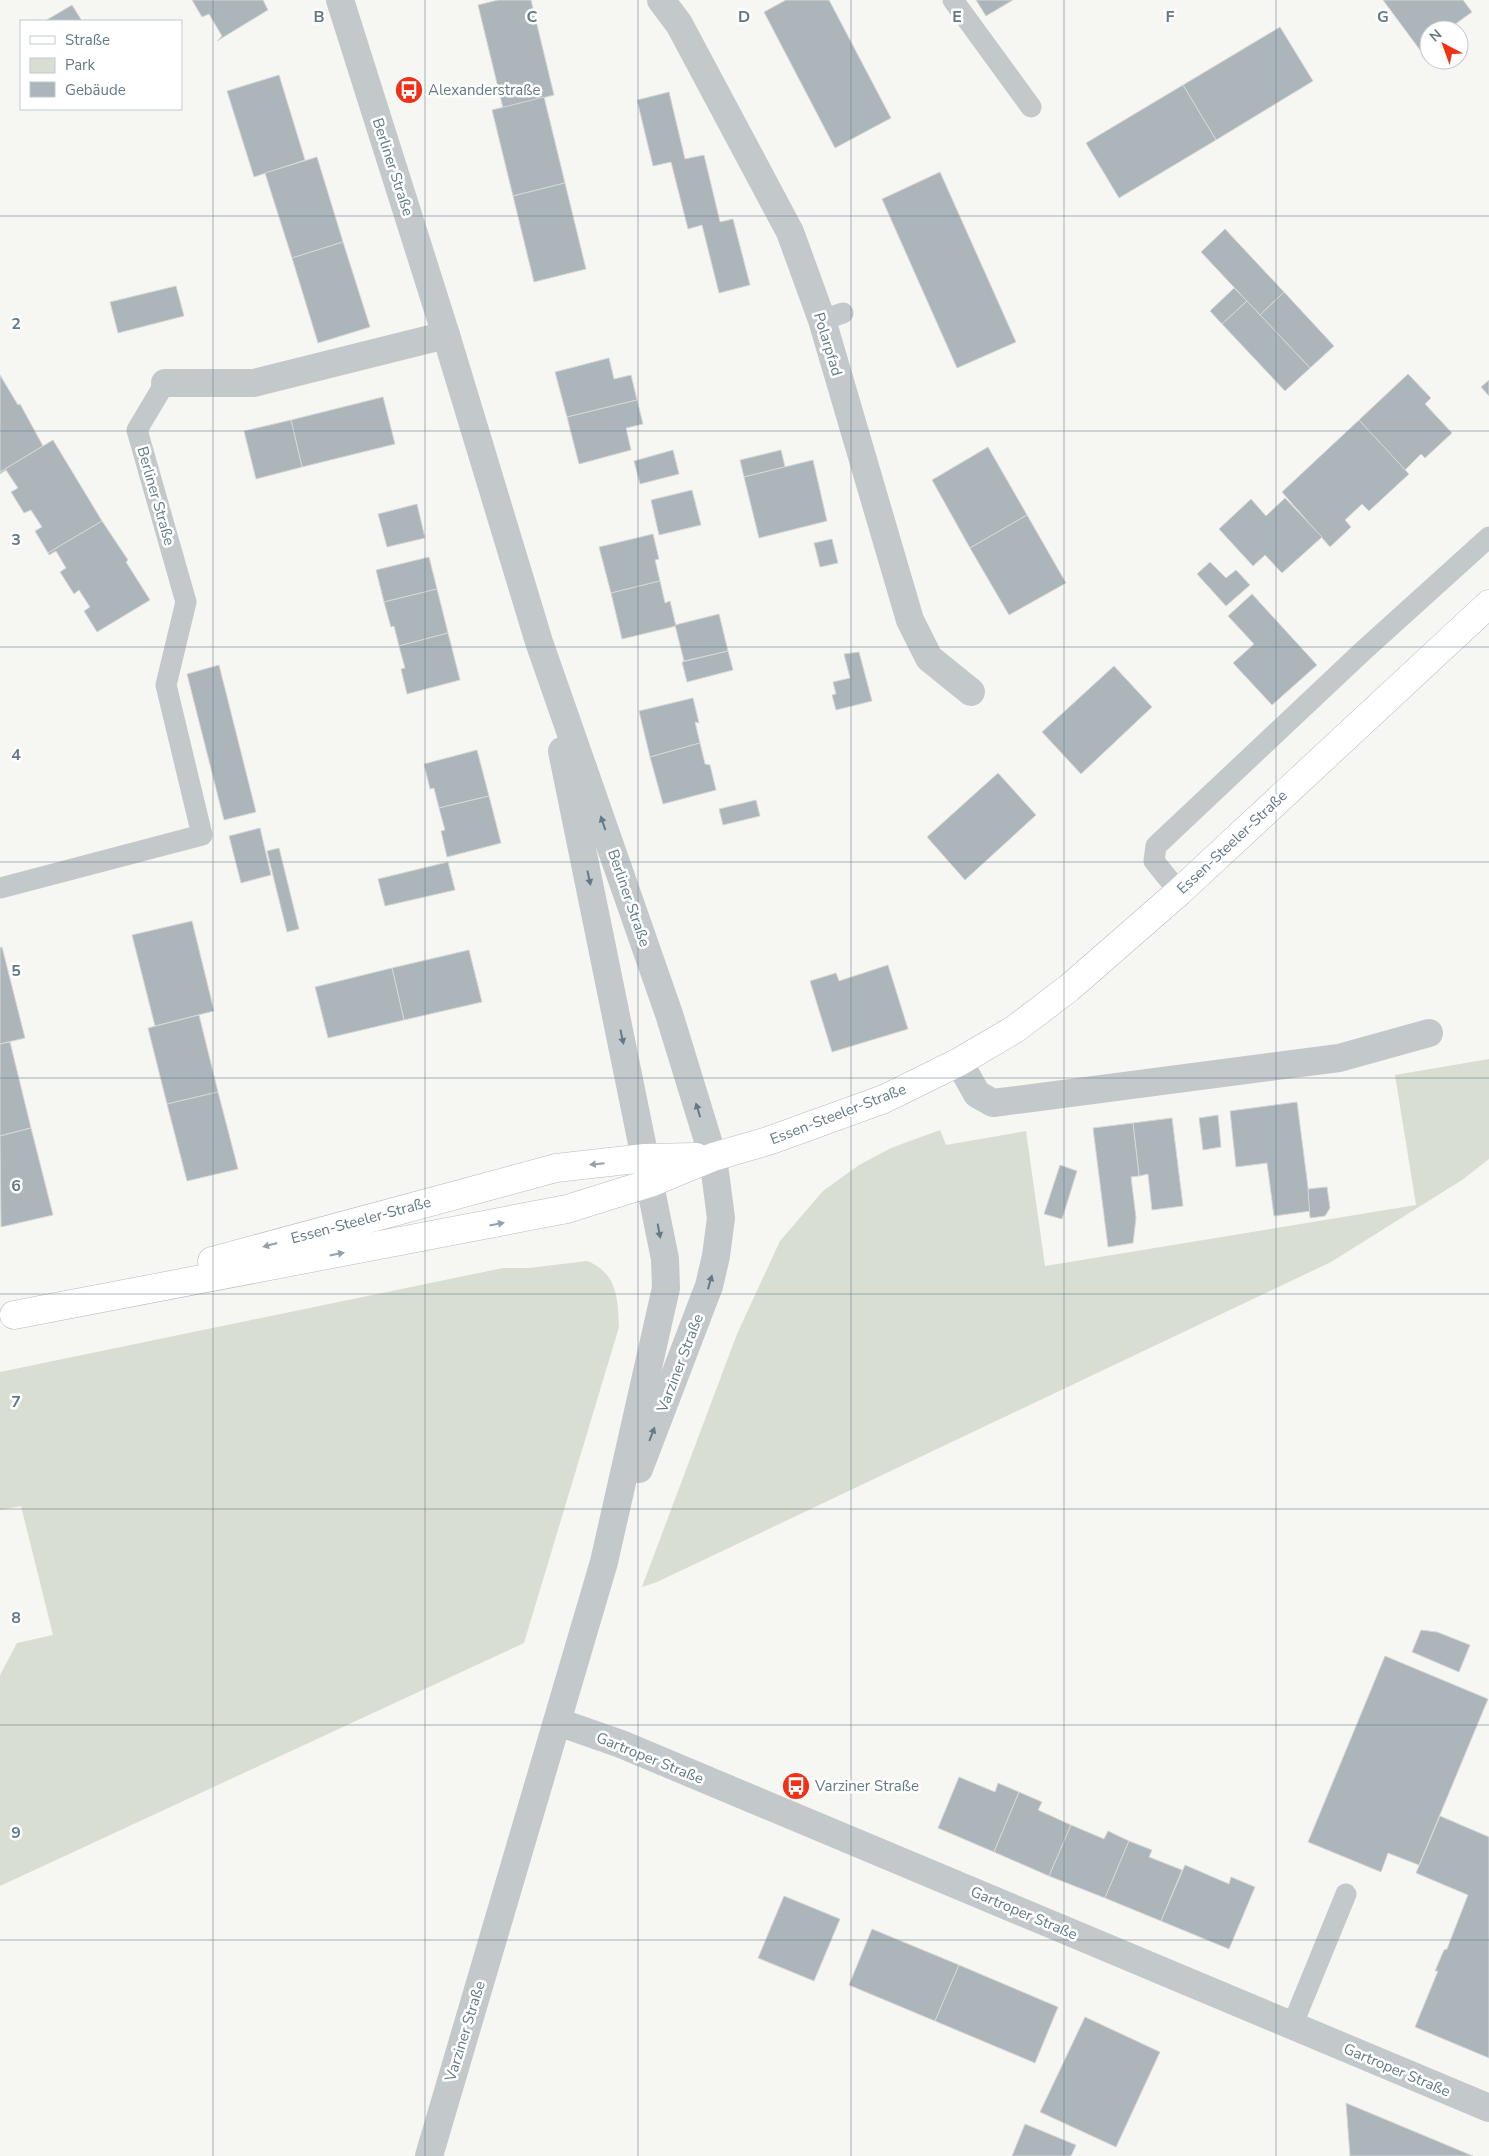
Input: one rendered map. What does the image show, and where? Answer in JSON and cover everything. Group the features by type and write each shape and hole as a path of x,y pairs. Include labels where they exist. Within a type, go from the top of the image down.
{"main road":[{"name":"Essen-Steeler-Straße","path":"7,1316 556,1168 648,1170 713,1157 768,1141 884,1099 959,1062 1015,1029 1069,988 1179,892 1489,604"},
{"name":"Essen-Steeler-Straße","path":"7,1316 534,1217 567,1209 648,1170"}],"street":[{"name":"Berliner Straße","path":"340,0 446,335 539,642 669,1014 713,1157"},
{"name":"Polarpfad","path":"661,0 679,24 790,232 832,317 910,620 929,658 971,692"},
{"name":"Berliner Straße","path":"165,383 254,383 446,335"},
{"name":"Berliner Straße","path":"539,642 648,1170"},
{"path":"959,1062 977,1094 993,1103 1339,1058 1428,1033"},
{"name":"Varziner Straße","path":"604,1562 709,1286 716,1256 721,1218 713,1157"},
{"name":"Varziner Straße","path":"428,2156 604,1562 666,1288 665,1259 648,1170"},
{"name":"Gartroper Straße","path":"558,1722 630,1748 1489,2108"}],"lane":[{"path":"953,0 1031,107"},
{"name":"Berliner Straße","path":"0,888 202,835 166,685 186,602 137,430 165,383"},
{"path":"1179,892 1154,861 1156,846 1363,651 1489,537"},
{"path":"1292,2026 1346,1894"}],"green space":[{"path":"1489,1059 1489,1159 1462,1180 1331,1262 657,1582 642,1587 737,1334 780,1241 823,1191 859,1165 891,1148 940,1130 946,1145 1026,1131 1045,1266 1416,1205 1395,1075"},
{"path":"587,1261 605,1272 614,1288 618,1306 619,1327 524,1643 0,1886 0,1675 17,1643 53,1635 21,1506 0,1510 0,1372 503,1268 529,1268"}],"building":[{"path":"192,0 263,0 268,10 217,41 222,36 209,14 202,17"},
{"path":"498,0 531,0 554,95 503,108 478,5"},
{"path":"786,0 829,0 891,118 835,148 764,12"},
{"path":"976,0 1013,0 986,16"},
{"path":"1383,0 1463,0 1472,12 1461,20 1419,20 1419,49"},
{"path":"72,5 81,20 47,20"},
{"path":"1280,27 1313,81 1216,140 1183,85"},
{"path":"279,75 305,160 254,177 227,91"},
{"path":"1183,85 1216,140 1119,198 1086,143"},
{"path":"669,92 685,159 704,155 720,222 733,219 750,285 719,293 702,225 688,229 671,162 653,166 637,100"},
{"path":"544,97 565,183 513,196 492,110"},
{"path":"317,157 343,242 292,258 265,173"},
{"path":"940,172 1016,342 957,368 882,199"},
{"path":"565,183 586,269 534,282 513,196"},
{"path":"1225,229 1284,292 1260,315 1201,252"},
{"path":"343,242 370,327 318,343 292,258"},
{"path":"176,286 184,316 118,333 110,302"},
{"path":"1234,288 1247,301 1222,324 1210,311"},
{"path":"1284,292 1334,346 1310,368 1260,315"},
{"path":"1247,301 1310,368 1285,391 1222,324"},
{"path":"609,358 614,379 631,375 637,400 567,417 555,372"},
{"path":"1408,374 1431,398 1425,404 1452,433 1425,458 1421,454 1405,470 1359,420"},
{"path":"0,375 18,405 20,404 43,446 0,472"},
{"path":"1489,380 1489,396 1481,387"},
{"path":"383,397 395,444 302,467 291,420"},
{"path":"637,400 643,424 626,428 631,450 579,464 567,417"},
{"path":"291,420 302,467 256,479 244,431"},
{"path":"1359,420 1409,474 1369,511 1362,504 1345,520 1351,527 1330,547 1282,492"},
{"path":"53,440 102,521 48,553 35,531 42,527 31,510 24,513 11,492 18,488 6,470 0,474 0,472"},
{"path":"988,447 1027,515 970,548 932,480"},
{"path":"673,450 679,474 640,484 634,461"},
{"path":"781,450 785,467 744,477 740,460"},
{"path":"813,460 827,521 759,538 744,477"},
{"path":"692,490 701,525 659,535 651,500"},
{"path":"1285,498 1322,537 1282,573 1265,555 1253,566 1219,529 1251,499 1266,516"},
{"path":"417,504 425,538 387,547 378,514"},
{"path":"1027,515 1066,583 1009,615 970,548"},
{"path":"102,521 128,560 126,562 150,600 97,632 84,611 90,607 79,590 74,594 60,572 66,568 56,551 49,555 48,553"},
{"path":"653,534 659,559 655,560 660,581 611,593 599,547"},
{"path":"832,539 838,563 820,567 814,543"},
{"path":"429,557 437,589 384,602 376,570"},
{"path":"1210,562 1226,578 1236,570 1250,585 1226,606 1197,574"},
{"path":"660,581 665,603 670,601 676,626 622,639 611,593"},
{"path":"437,589 448,633 399,646 394,626 391,627 384,602"},
{"path":"1252,594 1317,665 1272,705 1233,663 1254,644 1228,616"},
{"path":"719,614 728,651 684,661 675,625"},
{"path":"448,633 460,680 407,694 401,669 405,668 399,646"},
{"path":"728,651 733,670 687,682 682,662"},
{"path":"859,652 872,701 836,710 832,695 836,694 833,682 850,678 844,654"},
{"path":"219,665 256,812 224,820 187,674"},
{"path":"1114,666 1152,707 1081,774 1042,732"},
{"path":"693,698 699,723 695,722 700,743 650,757 639,711"},
{"path":"700,743 705,764 710,765 716,790 663,804 650,757"},
{"path":"477,750 489,796 439,808 434,788 430,789 424,764"},
{"path":"998,773 1036,815 965,880 927,837"},
{"path":"489,796 501,843 447,857 441,831 445,830 439,808"},
{"path":"756,800 760,816 723,825 719,809"},
{"path":"260,828 271,875 241,883 229,836"},
{"path":"279,848 299,929 287,932 267,851"},
{"path":"448,862 455,890 385,906 378,879"},
{"path":"192,921 214,1011 155,1026 132,935"},
{"path":"2,947 25,1038 0,1044 0,948"},
{"path":"469,950 482,1002 404,1020 392,968"},
{"path":"888,965 908,1029 832,1052 810,981 836,973 839,981"},
{"path":"392,968 404,1020 328,1038 315,987"},
{"path":"199,1015 218,1092 167,1104 148,1028"},
{"path":"10,1042 31,1128 0,1136 0,1044"},
{"path":"218,1092 238,1169 187,1181 167,1104"},
{"path":"1297,1102 1311,1211 1274,1216 1267,1163 1236,1167 1230,1111"},
{"path":"1218,1115 1221,1147 1203,1150 1199,1118"},
{"path":"1172,1118 1183,1206 1152,1210 1148,1174 1139,1176 1133,1123"},
{"path":"1133,1123 1139,1176 1131,1177 1136,1218 1133,1243 1108,1247 1093,1128"},
{"path":"31,1128 53,1215 1,1227 0,1136"},
{"path":"1060,1165 1077,1171 1062,1219 1044,1214"},
{"path":"1327,1187 1330,1208 1325,1216 1310,1218 1308,1189"},
{"path":"1421,1630 1437,1632 1470,1645 1459,1672 1412,1652"},
{"path":"1385,1656 1488,1699 1419,1865 1388,1853 1381,1872 1308,1842"},
{"path":"959,1777 995,1792 998,1783 1019,1792 994,1852 938,1828"},
{"path":"1019,1792 1042,1802 1038,1810 1071,1825 1049,1876 994,1852"},
{"path":"1440,1816 1489,1837 1489,2058 1415,2027 1438,1971 1435,1971 1444,1950 1447,1949 1468,1895 1416,1873"},
{"path":"1071,1825 1104,1839 1108,1831 1129,1841 1105,1898 1049,1876"},
{"path":"1129,1841 1152,1850 1149,1857 1182,1870 1161,1921 1105,1898"},
{"path":"1185,1865 1229,1884 1231,1877 1255,1887 1229,1949 1161,1921"},
{"path":"784,1896 840,1919 814,1981 758,1958"},
{"path":"872,1929 959,1965 935,2021 849,1985"},
{"path":"959,1965 1058,2007 1035,2063 935,2021"},
{"path":"1085,2017 1160,2052 1116,2147 1040,2112"},
{"path":"1346,2103 1473,2156 1350,2156"},
{"path":"1025,2124 1076,2145 1071,2156 1012,2156"}],"place":[{"name":"Alexanderstraße","path":"409,90"},
{"name":"Varziner Straße","path":"796,1786"}]}
